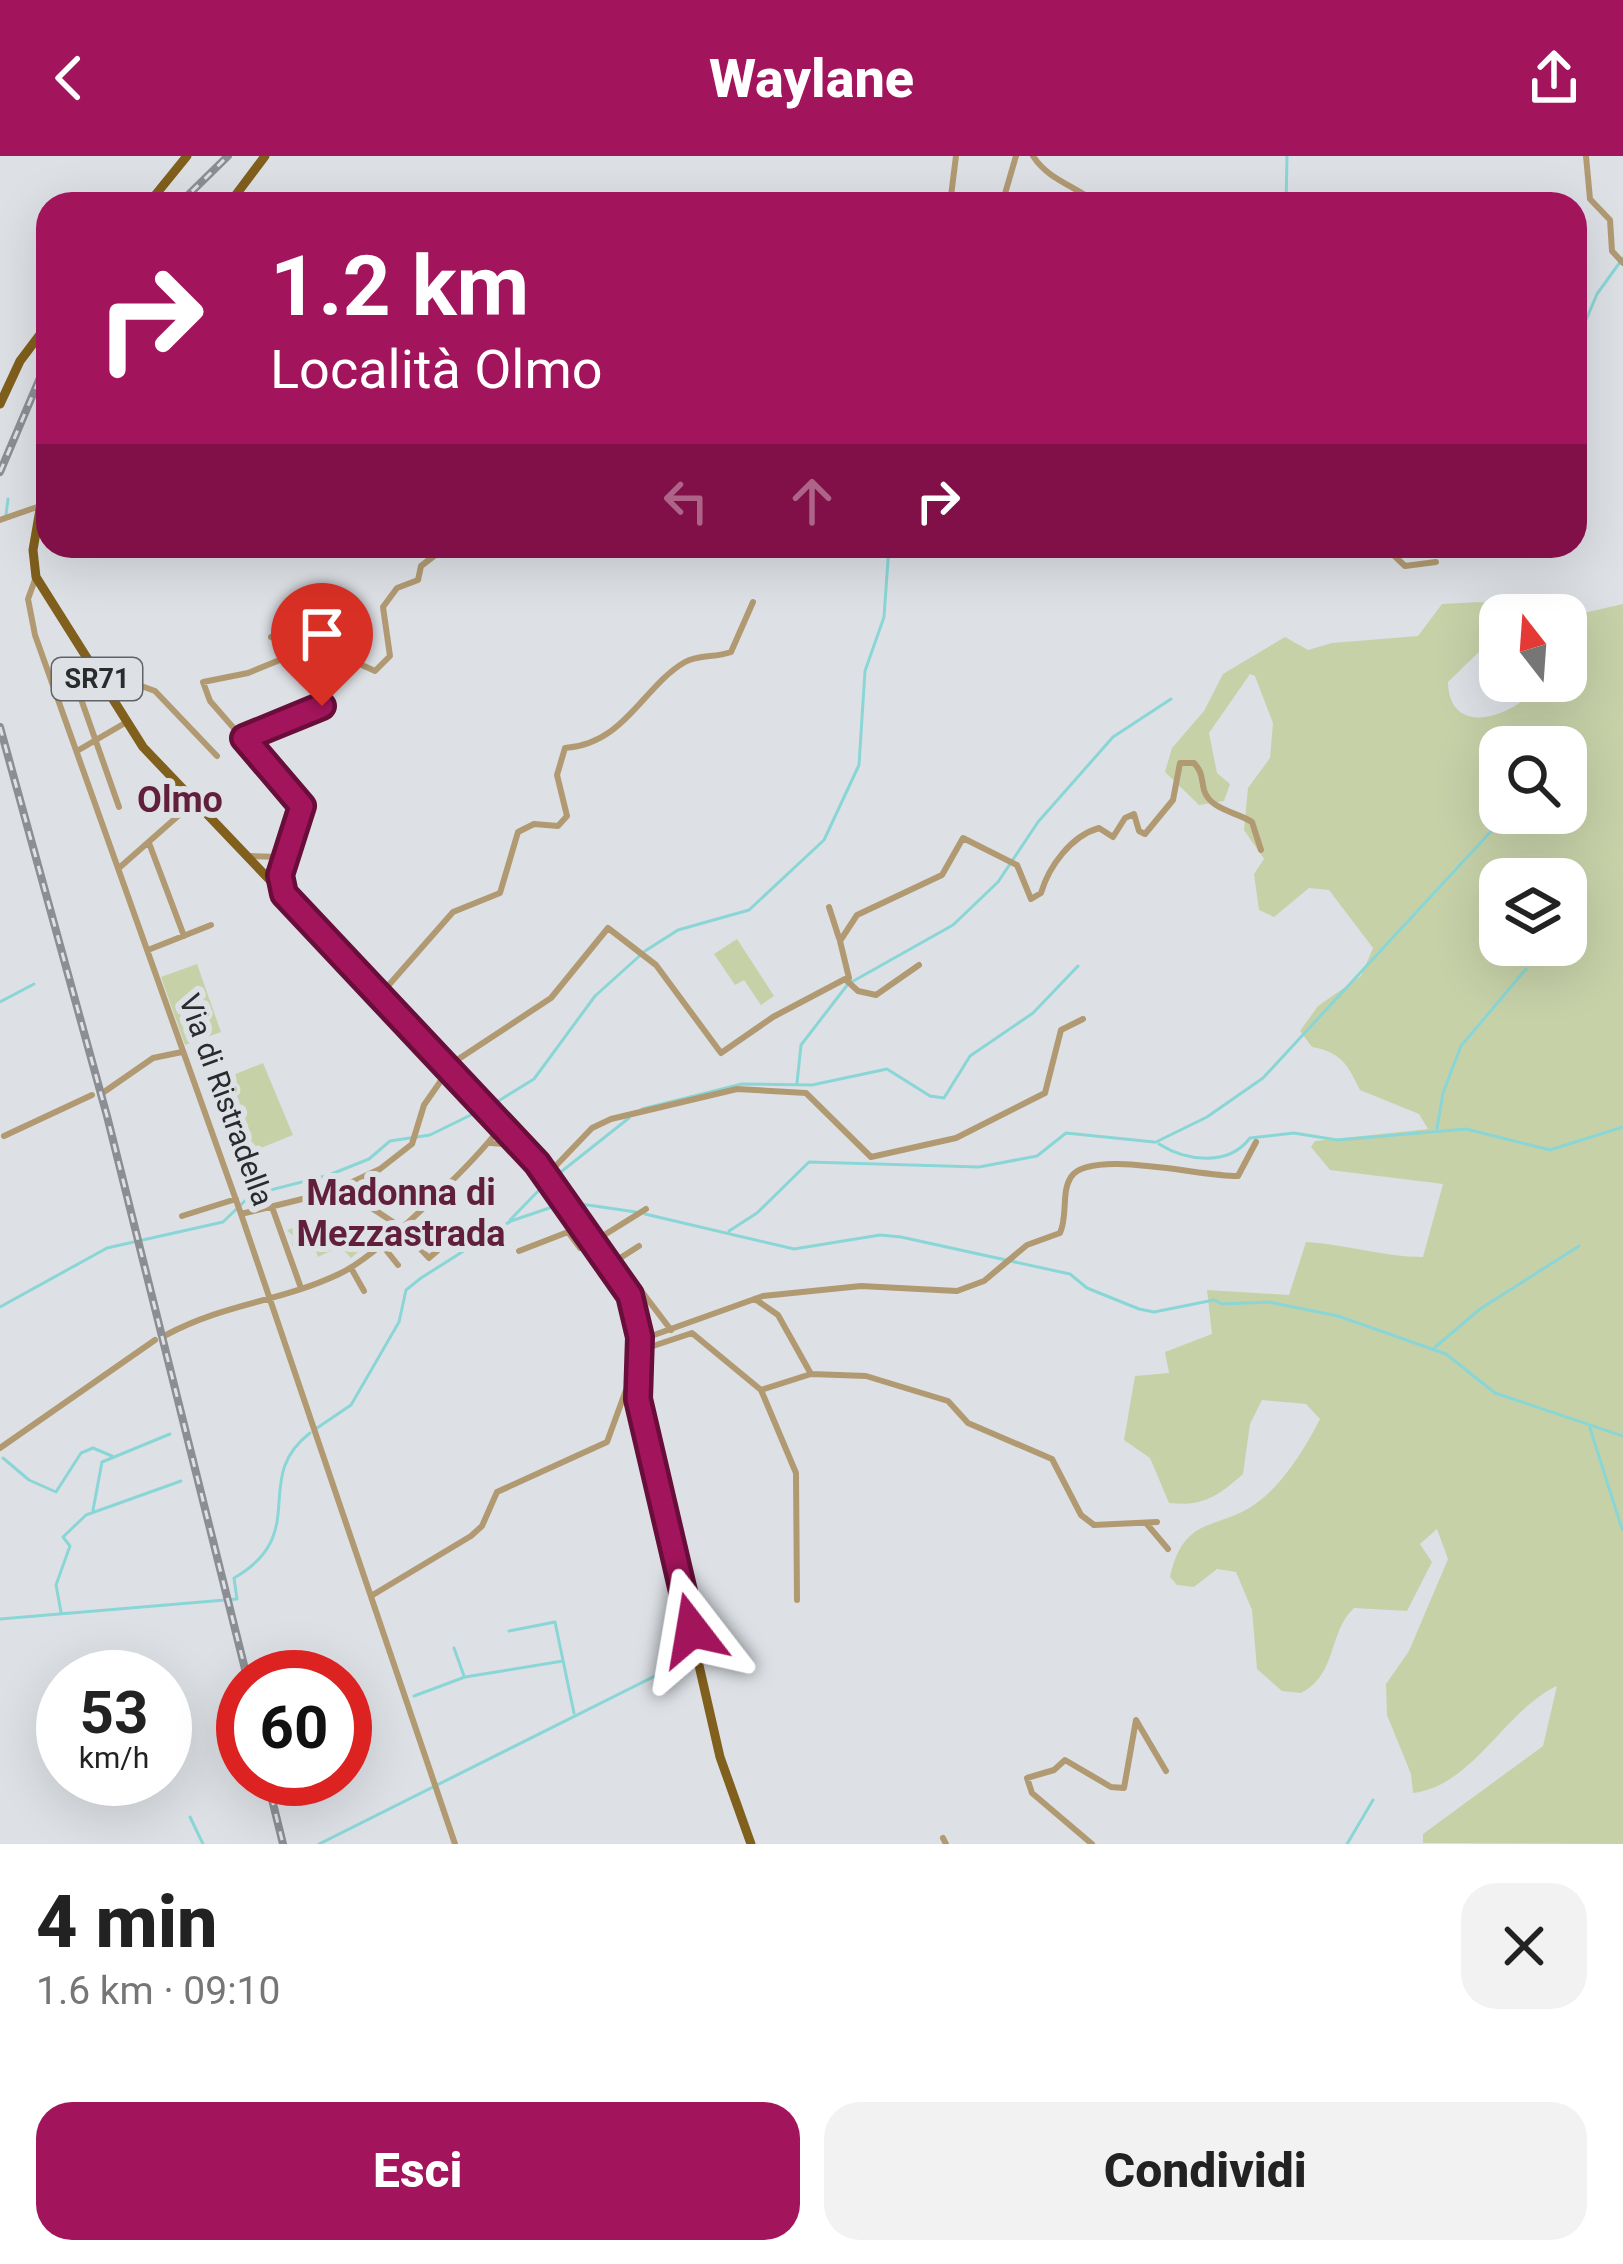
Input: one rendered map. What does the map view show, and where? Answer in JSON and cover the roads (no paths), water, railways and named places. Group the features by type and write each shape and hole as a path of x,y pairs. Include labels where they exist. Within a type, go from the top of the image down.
{"main road":[{"path":"158,192 188,156"},
{"path":"236,192 262,156"},
{"path":"0,404 20,361 36,340"},
{"path":"36,531 36,578"},
{"name":"SR71","path":"36,578 124,723 490,1111 502,1135 522,1146 598,1240 630,1295 643,1340 637,1379 720,1757 751,1844"}],"street":[{"path":"952,192 956,156"},
{"path":"1006,192 1016,156"},
{"path":"1033,156 1043,173 1083,192"},
{"path":"1586,156 1590,199 1610,220 1614,257 1623,263"},
{"path":"0,520 36,507"},
{"path":"271,637 328,650 366,670 381,668 390,656 382,607 397,588 418,580 421,566 431,558"},
{"path":"1397,558 1405,566 1436,562"},
{"name":"Via di Ristradella","path":"36,578 28,599 31,622 236,1199 455,1844"},
{"path":"380,995 453,912 500,893 518,832 534,824 558,826 567,816 569,808 558,786 565,748 592,743 626,718 680,664 730,652 753,602"},
{"path":"284,894 282,867 302,806 210,701 202,682 328,650"},
{"path":"90,668 105,668 155,691 217,756"},
{"path":"74,680 119,807"},
{"path":"244,738 308,716 322,706 329,682"},
{"path":"77,751 124,723"},
{"path":"840,941 857,915 942,875 967,837 1017,865 1031,899 1041,893 1048,869 1090,830 1099,828 1113,837 1125,818 1134,814 1138,831 1145,834 1173,800 1174,771 1188,761 1200,769 1204,789 1218,808 1252,822 1261,850"},
{"path":"119,868 195,801"},
{"path":"149,843 184,937"},
{"path":"248,856 270,861 286,856"},
{"path":"266,874 270,861"},
{"path":"266,874 282,867"},
{"path":"829,907 849,978 858,991 875,995 919,965"},
{"path":"147,950 211,925"},
{"path":"241,1214 348,1189 380,1169 414,1142 424,1105 449,1070 550,998 608,928 656,965 721,1053 773,1017 849,978"},
{"path":"547,1175 592,1128 611,1119 737,1089 806,1093 871,1157 956,1138 1045,1093 1061,1030 1083,1019"},
{"path":"104,1092 153,1058 182,1052"},
{"path":"4,1136 92,1095"},
{"path":"166,1335 236,1303 301,1289 351,1268 502,1135"},
{"path":"643,1340 755,1299 861,1286 957,1291 984,1280 1027,1245 1060,1233 1068,1181 1086,1165 1109,1161 1184,1174 1238,1176 1256,1142"},
{"path":"348,1189 399,1226 429,1258 459,1232"},
{"path":"182,1216 236,1199"},
{"path":"272,1207 301,1289"},
{"path":"520,1251 568,1232 580,1248 646,1209"},
{"path":"598,1240 671,1330"},
{"path":"381,1243 398,1265"},
{"path":"616,1260 639,1246"},
{"path":"351,1268 364,1291"},
{"path":"755,1299 778,1315 811,1374"},
{"path":"643,1340 653,1346 692,1333 760,1390 796,1473 797,1600"},
{"path":"0,1448 155,1340"},
{"path":"760,1390 811,1374 866,1376 948,1401 968,1423 1052,1459 1081,1515 1094,1525 1157,1522"},
{"path":"370,1596 458,1547 482,1526 497,1492 607,1442 626,1390 637,1379"},
{"path":"1144,1520 1168,1549"},
{"path":"1092,1844 1032,1793 1027,1778 1054,1770 1065,1760 1111,1787 1124,1787 1122,1773 1136,1720 1166,1771"}],"waterway":[{"path":"1286,192 1287,156"},
{"path":"1587,318 1597,294 1623,258"},
{"path":"6,515 8,499"},
{"path":"492,1105 534,1079 595,996 645,951 678,930 749,910 824,840 859,765 865,671 884,617 888,558"},
{"path":"797,1083 801,1045 848,984 953,925 998,882 1038,822 1113,737 1171,699"},
{"path":"1156,1142 1207,1117 1263,1078 1489,834"},
{"path":"642,1109 742,1084 812,1085 887,1069 930,1096 944,1098 970,1056 1033,1013 1078,966"},
{"path":"1437,1128 1443,1093 1461,1046 1526,969"},
{"path":"0,1002 34,984"},
{"path":"0,1307 107,1248 223,1222 251,1195 329,1175 369,1159 390,1141 430,1135 483,1109"},
{"path":"552,1179 629,1118"},
{"path":"1159,1144 1206,1158 1230,1154 1250,1138 1294,1133 1337,1140 1466,1129 1550,1150 1623,1127"},
{"path":"729,1231 757,1213 809,1162 979,1167 1037,1156 1066,1133 1154,1142"},
{"path":"510,1220 544,1185"},
{"path":"317,1428 351,1405 399,1322 406,1290 421,1278 511,1221 567,1202 636,1212"},
{"path":"645,1214 794,1249 880,1235 901,1237 1070,1274 1087,1288 1154,1312 1214,1300 1222,1304 1269,1302 1338,1316 1446,1354 1495,1393 1623,1436"},
{"path":"1433,1349 1480,1309 1579,1246"},
{"path":"1590,1428 1622,1529"},
{"path":"0,1619 237,1599 234,1578 257,1561 270,1543 284,1469 310,1433"},
{"path":"93,1510 102,1462 170,1434"},
{"path":"3,1458 29,1480 56,1492 81,1453 93,1448 112,1456"},
{"path":"61,1612 56,1585 70,1546 63,1537 86,1515 181,1481"},
{"path":"509,1631 555,1622 574,1713"},
{"path":"454,1648 464,1676"},
{"path":"319,1844 693,1657"},
{"path":"414,1696 465,1677 563,1661"},
{"path":"1347,1844 1373,1800"},
{"path":"190,1817 203,1844"}],"railway":[{"path":"191,192 228,156"},
{"path":"0,472 36,387"},
{"path":"0,727 107,1116 240,1650"},
{"path":"274,1806 283,1844"}],"district":[{"name":"Olmo","path":"180,799"},
{"name":"Madonna di Mezzastrada","path":"401,1212"}]}
